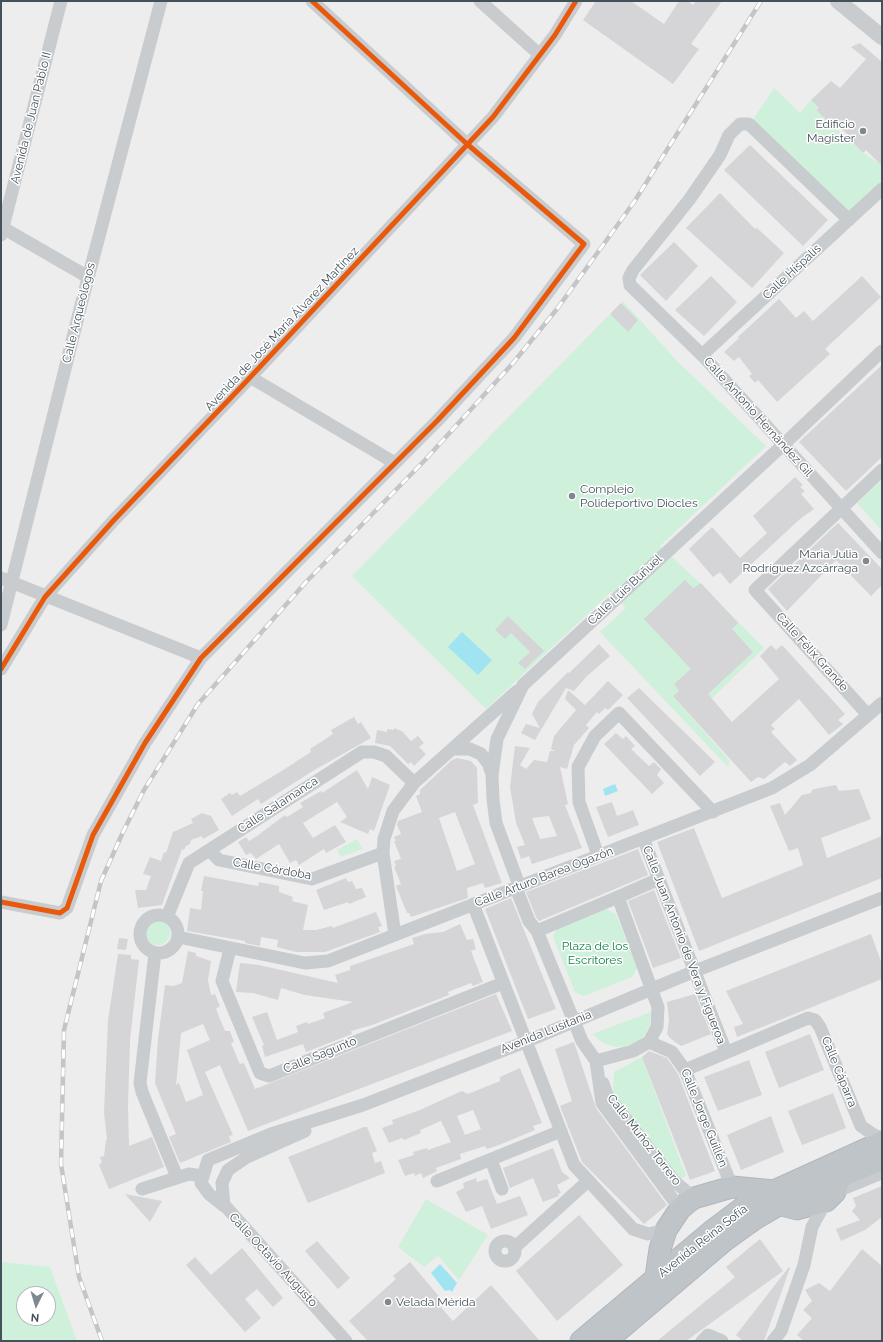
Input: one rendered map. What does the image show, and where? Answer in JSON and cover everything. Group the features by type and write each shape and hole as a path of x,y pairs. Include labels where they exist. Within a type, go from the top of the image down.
{"highway":[{"name":"Avenida Reina Sofía","path":"606,1341 724,1241 849,1156 882,1142"},
{"name":"Avenida Reina Sofía","path":"581,1341 656,1277 748,1204 783,1201 834,1190 882,1159"},
{"path":"656,1277 660,1249 666,1230 687,1204 732,1187 783,1201 834,1190"}],"street":[{"name":"Avenida de Juan Pablo II","path":"2,232 61,1"},
{"name":"Calle Arqueólogos","path":"1,625 6,580 162,1"},
{"path":"1,902 60,913 67,908 93,835 146,743 201,658 395,463 514,338 584,244 467,144 312,1"},
{"path":"480,1 540,55"},
{"name":"Avenida de José María Álvarez Martínez","path":"1,669 45,597 114,520 493,117 554,36 576,1"},
{"path":"838,1 882,38"},
{"name":"Calle Antonio Hernández Gil","path":"849,220 749,124 740,124 732,132 720,155 689,200 633,270 629,278 630,285 702,355 882,553"},
{"name":"Calle Híspalis","path":"702,355 882,189"},
{"path":"2,232 88,276"},
{"name":"Calle Luis Buñuel","path":"519,885 496,823 492,775 497,739 523,686 783,445 882,350"},
{"path":"250,377 395,463"},
{"path":"841,508 882,470"},
{"name":"Calle Félix Grande","path":"841,508 755,590 868,715"},
{"path":"6,580 45,597 201,658"},
{"path":"395,935 383,853 384,839 393,811 414,783 523,686"},
{"name":"Calle Arturo Barea Ogazón","path":"178,937 230,949 305,963 328,961 519,885 713,812 772,788 810,766 882,702"},
{"path":"598,855 579,802 578,767 595,736 619,713 713,812"},
{"path":"452,749 470,748 481,754 488,763 492,775"},
{"name":"Calle Salamanca","path":"167,917 189,863 362,752 374,752 386,756 414,783"},
{"name":"Calle Juan Antonio de Vera y Figueroa","path":"643,838 726,1052"},
{"name":"Calle Córdoba","path":"209,850 219,860 312,879 383,853"},
{"path":"537,931 659,879"},
{"path":"519,885 526,888 537,916 537,931 582,1041 596,1061 633,1051 650,1042 657,1027 658,1008 618,896"},
{"name":"Avenida Lusitania","path":"142,1189 271,1134 373,1101 525,1042 695,971 882,898"},
{"path":"474,904 525,1042 574,1166 634,1230 648,1234 666,1230"},
{"path":"153,916 167,917 175,924 178,937 176,944 170,950 156,953 143,946 140,940 140,931 146,920 153,916"},
{"name":"Calle Sagunto","path":"230,949 222,981 260,1073 269,1076 503,983"},
{"path":"156,953 140,1083 142,1092 176,1175"},
{"name":"Calle Cáparra","path":"726,1052 808,1018 815,1020 820,1027 861,1126"},
{"name":"Calle Jorge Guillén","path":"650,1042 672,1052 685,1070 732,1187"},
{"path":"685,1070 726,1052"},
{"name":"Calle Muñoz Torrero","path":"596,1061 607,1095 678,1186 687,1204"},
{"name":"Calle Muñoz Torrero","path":"596,1061 602,1103 687,1204"},
{"path":"224,1206 222,1182 228,1170 236,1163 373,1101"},
{"path":"849,1156 858,1144 861,1126 874,1135 882,1138"},
{"path":"437,1181 561,1131"},
{"path":"202,1180 208,1160"},
{"path":"491,1160 502,1189"},
{"name":"Avenida Reina Sofía","path":"834,1190 882,1173"},
{"name":"Avenida Lusitania","path":"176,1175 189,1174 202,1180"},
{"name":"Calle Octavio Augusto","path":"202,1180 346,1341"},
{"path":"514,1248 588,1181"},
{"path":"773,1341 781,1331 804,1265 812,1227 834,1190"},
{"path":"783,1201 812,1227"},
{"path":"702,1341 708,1335 722,1341"}],"green space":[{"path":"774,88 800,113 811,100 819,108 816,110 829,122 863,153 882,165 882,181 850,212 752,121"},
{"name":"Complejo Polideportivo Diocles","path":"623,301 676,360 766,446 660,546 700,583 764,648 709,701 682,677 674,684 679,691 673,696 730,761 728,767 600,632 626,608 611,592 486,709 352,576"},
{"path":"882,480 882,531 857,503"},
{"path":"357,839 363,849 341,857 337,850"},
{"name":"Plaza de los Escritores","path":"606,909 616,914 637,968 632,977 584,996 575,992 553,937 557,929"},
{"path":"153,921 163,921 170,928 170,938 163,945 153,945 146,938 146,928"},
{"path":"651,1012 650,1024 646,1033 639,1042 621,1047 612,1046 603,1043 592,1034"},
{"path":"642,1057 686,1176 674,1181 613,1092 614,1072"},
{"path":"426,1199 488,1235 459,1280 438,1256 424,1267 398,1247"},
{"path":"1,1262 50,1267 77,1341 1,1341"}],"water":[{"path":"462,632 492,660 478,675 448,647"},
{"path":"615,784 618,791 605,796 603,789"},
{"path":"440,1264 457,1283 452,1292 450,1290 445,1291 431,1273"}],"building":[{"path":"596,1 631,1 664,24 679,1 688,1 693,5 696,1 722,1 691,44 699,49 673,84 583,20"},
{"name":"Edificio Magister","path":"860,43 882,62 882,166 866,150 863,153 851,141 853,139 830,119 829,122 816,110 819,108 811,100 831,81 840,88 866,59 851,47"},
{"path":"750,145 828,220 803,246 724,170"},
{"path":"720,193 755,229 757,228 784,253 752,288 686,228"},
{"path":"674,242 698,266 666,301 640,275"},
{"path":"711,276 737,302 704,336 675,310"},
{"path":"862,276 881,297 825,349 830,354 777,402 758,380 755,383 749,376 752,374 739,357 734,361 724,352 779,299 796,318 804,311 813,321"},
{"path":"621,303 638,320 628,332 610,314"},
{"path":"882,365 882,457 846,491 799,442"},
{"path":"795,477 803,485 800,487 805,491 801,494 814,509 800,519 730,584 720,572 713,577 689,549 712,527 740,558 767,533 753,516"},
{"path":"838,523 882,569 882,585 871,596 836,560 787,611 768,589"},
{"path":"685,580 693,588 701,583 738,623 732,629 753,652 708,694 732,722 779,679 760,656 771,645 776,650 782,645 845,714 838,720 843,724 829,735 799,699 771,725 775,729 771,732 797,760 790,766 785,762 764,779 758,777 751,782 673,696 679,691 674,684 691,669 644,619"},
{"path":"508,616 544,651 525,669 518,663 530,652 511,633 505,639 495,630"},
{"path":"599,644 610,656 586,677 574,691 566,688 535,740 521,733 526,724 540,728 532,714 538,702"},
{"path":"608,681 623,695 608,710 605,708 599,714 597,712 586,725 589,728 574,745 567,769 560,767 568,804 565,805 582,848 532,864 529,856 521,859 517,847 525,845 516,823 510,787 515,746 530,748 520,765 526,769 534,760 547,762 550,751 555,751 551,749 554,736 576,710 565,699 568,690 585,705","holes":["549,816 557,836 540,839 532,818"]},
{"path":"639,688 715,762 700,776 627,698"},
{"path":"354,717 358,724 361,722 371,738 311,772 261,804 258,799 232,816 221,799 230,793 232,795 237,792 240,796 280,772 311,752 310,749 333,734 331,730"},
{"path":"394,728 402,731 411,741 418,736 424,743 419,747 426,754 414,766 411,762 408,764 390,746 375,743 377,730 387,732 387,729 394,730"},
{"path":"616,733 623,739 626,736 635,746 631,749 649,766 654,762 661,769 657,775 664,783 652,794 604,744"},
{"path":"457,758 471,761 477,768 478,803 473,805 502,883 485,888 483,883 467,888 468,898 411,917 409,913 407,913 396,886 401,884 394,867 396,866 394,861 401,859 394,841 396,841 394,837 401,834 397,825 398,821 422,812 416,796 420,794 420,790 452,760","holes":["455,812 475,864 457,871 439,818"]},
{"path":"357,770 368,789 372,777 390,785 374,831 370,829 368,834 340,822 347,817 337,802 303,823 313,838 335,825 346,842 326,853 324,849 299,865 296,860 290,863 279,844 256,859 251,853 246,855 238,842 246,837 249,841 285,815 287,817 303,807 300,803 321,791 322,793"},
{"path":"836,785 839,791 859,789 871,819 821,838 827,858 882,836 882,878 699,951 657,842 694,828 722,898 803,865 798,848 789,851 770,806 780,803 785,815 802,795 811,793 812,790"},
{"path":"612,802 617,816 633,810 639,825 608,837 596,807"},
{"path":"202,813 211,816 219,830 203,839 202,836 191,840 190,844 186,846 184,850 182,849 162,905 138,908 135,890 146,890 151,876 143,874 150,857 161,861 164,852 166,853 173,832 193,823 191,819"},
{"path":"638,849 648,875 539,921 536,917 526,892"},
{"path":"204,876 258,886 259,882 279,886 279,892 293,897 292,901 308,905 303,930 316,930 332,926 333,928 376,912 382,926 378,927 380,932 325,952 296,952 277,947 278,940 261,937 260,946 245,943 245,941 187,931 190,908 201,910 203,891 201,891"},
{"path":"346,878 348,882 352,881 356,889 362,888 366,897 349,904 348,902 324,910 316,890"},
{"path":"654,890 681,958 653,968 628,901"},
{"path":"511,898 556,1009 528,1019 485,909"},
{"path":"460,924 467,940 473,939 476,949 471,951 483,982 473,986 471,983 448,992 449,995 372,1025 351,1031 352,1034 306,1052 303,1044 265,1057 262,1046 264,1045 252,1017 267,1012 277,1040 298,1032 296,1026 307,1022 308,1024 325,1018 323,1013 353,1002 305,995 281,988 278,1000 253,993 236,992 240,963 259,965 338,983 335,975 350,970 350,966 414,944 412,938 425,934 443,932"},
{"path":"871,934 882,964 882,979 737,1037 734,1027 743,1024 726,991"},
{"path":"119,938 128,939 126,950 117,949"},
{"path":"188,951 196,953 196,956 211,961 208,980 211,995 215,994 220,1006 216,1009 225,1031 230,1031 234,1042 231,1043 238,1060 240,1064 244,1063 255,1089 496,994 512,1031 248,1131 220,1065 205,1072 233,1135 229,1136 231,1142 180,1163 169,1137 176,1134 155,1083 158,1039 165,985 174,986 182,983","holes":["203,1024 210,1040 187,1050 203,1095 186,1102 179,1083 176,1085 181,1033"]},
{"path":"118,954 131,955 131,959 139,960 130,1040 128,1106 129,1146 152,1137 164,1167 109,1189 99,1165 102,1162 100,1157 104,1156 107,1140 104,1112 108,1020"},
{"path":"695,994 711,1034 681,1046 667,1034 669,1020 667,1002"},
{"path":"810,1034 824,1070 779,1088 765,1052"},
{"path":"574,1042 596,1108 667,1205 644,1224 582,1162 560,1106 572,1101 555,1049"},
{"path":"649,1051 667,1058 678,1074 715,1171 690,1180 642,1057"},
{"path":"749,1060 762,1095 718,1111 704,1077"},
{"path":"520,1068 542,1123 533,1126 535,1130 499,1145 487,1149 485,1146 460,1154 461,1159 436,1168 437,1171 423,1178 421,1173 415,1176 414,1173 405,1176 398,1160 414,1155 413,1152 427,1148 428,1150 451,1142 441,1121 420,1130 421,1133 404,1140 402,1138 389,1143 382,1128 393,1124 392,1120 420,1110 462,1091 468,1094 500,1081 500,1077","holes":["473,1110 481,1129 465,1135 457,1116"]},
{"path":"833,1093 846,1128 802,1145 788,1111"},
{"path":"771,1116 784,1152 741,1170 727,1135"},
{"path":"367,1127 377,1151 372,1153 375,1163 381,1161 385,1173 308,1203 288,1157"},
{"path":"553,1148 562,1172 570,1178 557,1185 561,1193 558,1194 559,1196 543,1202 533,1178 510,1188 503,1168"},
{"path":"476,1178 477,1182 487,1179 497,1204 520,1196 528,1215 491,1229 482,1206 466,1212 456,1192 464,1188 463,1183"},
{"path":"882,1186 882,1217 865,1230 841,1241 836,1229 860,1220 852,1211 856,1206 853,1198"},
{"path":"125,1194 141,1197 162,1201 150,1222"},
{"path":"579,1215 623,1265 557,1321 516,1271"},
{"path":"760,1239 783,1271 686,1341 657,1341 735,1277 726,1267"},
{"path":"317,1241 350,1278 338,1289 305,1251"},
{"path":"242,1248 283,1298 273,1307 257,1289 245,1299 261,1318 245,1332 186,1265 195,1257 211,1275"},
{"path":"862,1249 882,1266 882,1341 804,1341 797,1335 812,1318 803,1310 812,1301 805,1290 819,1283 830,1291"},
{"path":"410,1262 442,1300 438,1304 453,1321 491,1285 540,1341 368,1341 349,1321 396,1279 393,1276"},
{"path":"789,1267 790,1268 764,1341 743,1341 736,1335"}],"railway":[{"path":"102,1341 79,1277 61,1164 64,1030 101,881 123,832 144,790 198,704 306,582 425,460 513,363 557,309 634,202 761,1"}],"cycle path":[{"path":"1,902 60,913 67,908 93,835 145,743 201,658 437,421 514,338 584,244 467,144 312,1"},
{"path":"1,669 45,597 114,520 242,386 493,117 555,35 576,1"}],"place":[{"name":"Edificio Magister","path":"863,131"},
{"name":"Complejo Polideportivo Diocles","path":"572,496"},
{"name":"Maria Julia Rodríguez Azcárraga","path":"866,561"},
{"name":"Velada Mérida","path":"388,1302"}]}
